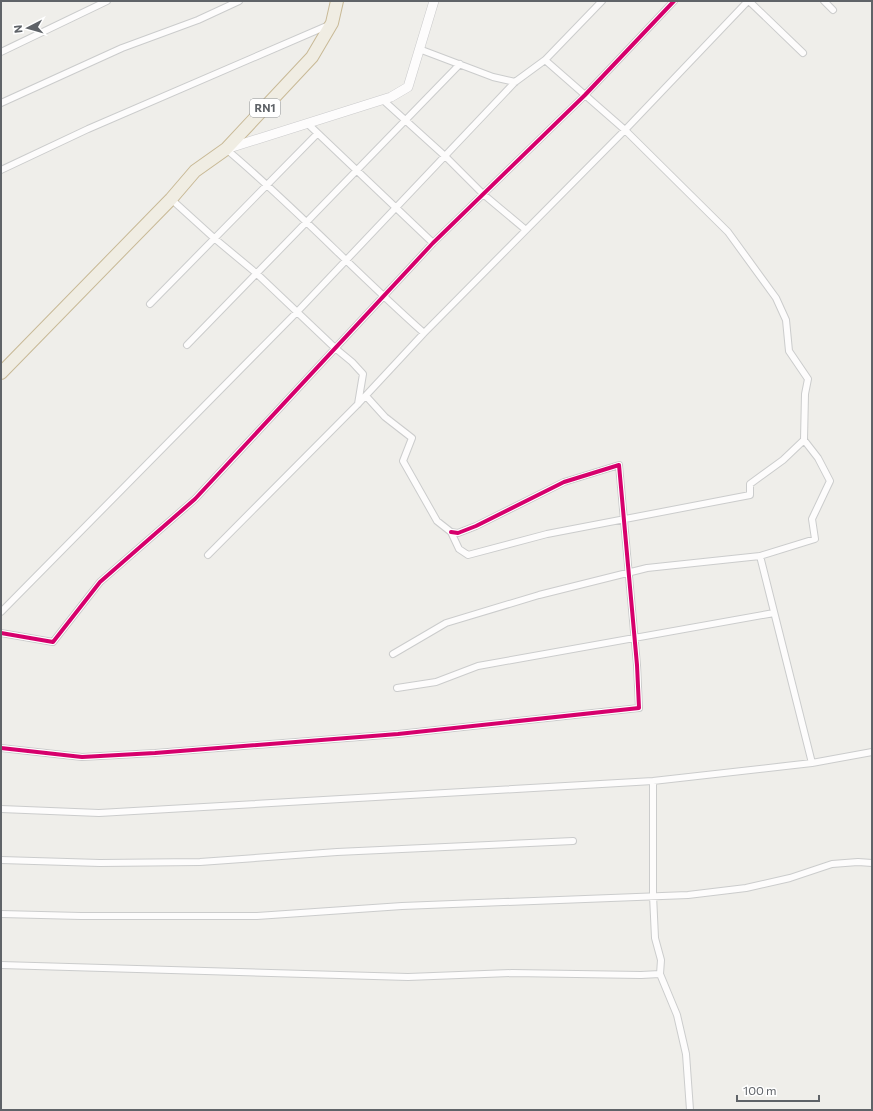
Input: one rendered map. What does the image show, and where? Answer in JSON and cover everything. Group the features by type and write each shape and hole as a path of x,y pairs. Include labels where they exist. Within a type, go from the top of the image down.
{"highway":[{"name":"RN1","path":"1,373 172,199 195,171 226,150 312,57 332,24 337,1"}],"street":[{"path":"1,52 107,1"},
{"path":"1,103 122,48 198,20 239,1"},
{"path":"226,150 383,100 408,87 434,1"},
{"path":"1,612 297,312 396,207 446,157 515,82 544,60 602,1"},
{"path":"1,633 53,642 100,582 195,499 335,348 384,298 433,243 585,95 674,1"},
{"path":"208,555 358,405 424,333 625,130 749,1 803,53"},
{"path":"824,1 833,10"},
{"path":"1,170 88,129 332,24"},
{"path":"419,49 493,77 515,82"},
{"path":"393,654 446,623 539,595 629,574 647,568 760,556 815,539 812,519 830,481 818,458 804,440 805,394 808,379 789,351 786,320 776,298 728,232 625,130 544,60"},
{"path":"187,345 460,64"},
{"path":"383,100 404,121 446,157 483,194 526,230"},
{"path":"308,124 433,243"},
{"path":"150,304 317,134"},
{"path":"226,150 268,184 384,298 424,333"},
{"path":"172,199 214,238 256,273 363,374 358,405"},
{"path":"366,396 385,417 412,438 403,461 437,521 451,532 459,549 468,555 547,534 750,495 750,484 784,460 804,440"},
{"path":"1,748 82,757 155,753 398,734 639,708 635,640 619,465 564,482 476,526 458,533 451,532"},
{"path":"760,556 812,763"},
{"path":"397,688 436,682 478,666 635,640 774,613"},
{"path":"1,809 99,814 260,803 653,781 812,763 872,752"},
{"path":"653,781 653,895 655,938 661,960 660,974 677,1015 686,1054 690,1110"},
{"path":"1,860 100,863 200,862 337,852 573,841"},
{"path":"1,914 89,916 257,916 402,906 653,895 688,895 746,888 790,878 832,864 858,862 872,863"},
{"path":"1,965 408,977 512,973 660,974"}],"cycle path":[{"path":"1,633 53,642 100,582 195,499 433,243 585,95 674,1"},
{"path":"1,748 82,757 155,753 398,734 639,708 637,665 619,465 564,482 476,526 458,533 451,532"}]}
